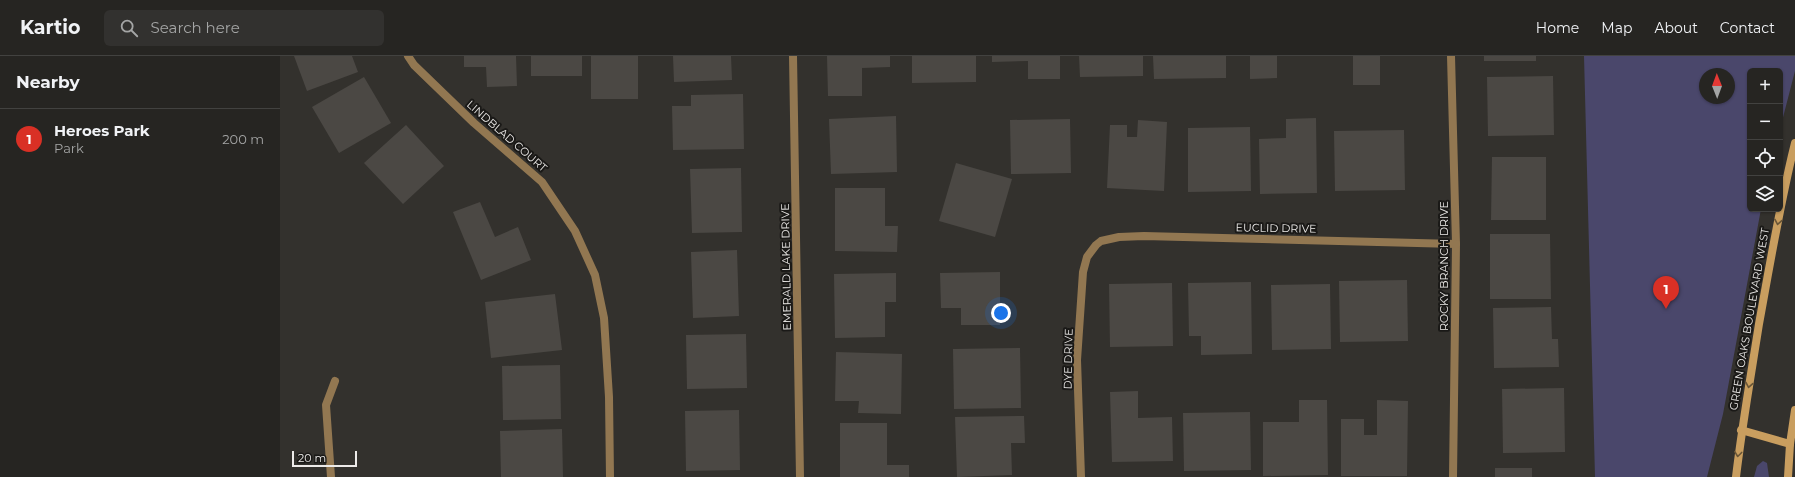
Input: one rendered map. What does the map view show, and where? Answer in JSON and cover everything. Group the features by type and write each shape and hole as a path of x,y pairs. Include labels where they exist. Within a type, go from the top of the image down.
{"main road":[{"name":"GREEN OAKS BOULEVARD WEST","path":"1736,477 1741,430 1782,198 1795,143"},
{"path":"1788,477 1795,410"},
{"path":"1741,430 1792,444"}],"street":[{"name":"LINDBLAD COURT","path":"408,56 414,65 474,123 542,182 575,231 595,275 604,318 609,397 610,477"},
{"name":"EMERALD LAKE DRIVE","path":"793,56 800,477"},
{"name":"ROCKY BRANCH DRIVE","path":"1451,56 1456,244 1454,477"},
{"name":"EUCLID DRIVE","path":"1096,244 1119,237 1144,236 1456,244"},
{"name":"DYE DRIVE","path":"1081,477 1077,360 1083,272 1087,257 1096,244"},
{"path":"331,477 326,405 335,381"}],"shaded area":[{"path":"1584,56 1795,56 1795,71 1783,117 1783,68 1747,68 1747,212 1760,212 1723,414 1707,477 1595,477"},
{"path":"1763,461 1767,463 1769,477 1754,477 1757,466"}],"building":[{"path":"294,56 352,56 358,72 307,91"},
{"path":"464,56 516,56 517,86 487,87 486,67 464,67"},
{"path":"531,56 582,56 582,76 531,76"},
{"path":"591,56 638,56 638,99 591,99"},
{"path":"673,56 731,56 732,80 674,82"},
{"path":"827,56 890,56 890,67 862,68 862,96 828,96"},
{"path":"912,56 976,56 976,82 912,83"},
{"path":"992,56 1060,56 1060,79 1028,79 1028,61 992,62"},
{"path":"1079,56 1143,56 1143,76 1080,77"},
{"path":"1153,56 1226,56 1226,78 1154,79"},
{"path":"1250,56 1277,56 1277,78 1250,79"},
{"path":"1353,56 1380,56 1380,85 1353,85"},
{"path":"1484,56 1536,56 1536,61 1484,61"},
{"path":"1553,76 1554,135 1488,136 1487,77"},
{"path":"364,77 391,123 339,153 312,107"},
{"path":"743,94 744,149 673,150 672,106 691,106 691,95"},
{"path":"896,116 897,172 831,174 829,119"},
{"path":"1316,118 1317,193 1260,194 1259,139 1286,138 1286,119"},
{"path":"1070,119 1071,173 1011,174 1010,120"},
{"path":"1138,120 1167,122 1164,191 1107,188 1110,125 1127,125 1127,137 1137,137"},
{"path":"406,125 444,166 403,204 364,163"},
{"path":"1250,127 1251,191 1188,192 1188,128"},
{"path":"1404,130 1405,190 1335,191 1334,131"},
{"path":"1492,157 1546,157 1546,220 1491,220"},
{"path":"956,163 1012,179 995,237 939,221"},
{"path":"741,168 742,232 692,233 690,169"},
{"path":"835,188 885,188 885,226 898,226 897,252 835,251"},
{"path":"480,202 495,237 518,227 531,260 481,280 453,212"},
{"path":"1490,234 1550,234 1551,299 1490,299"},
{"path":"737,250 739,316 693,318 691,252"},
{"path":"1000,272 1000,325 961,325 961,308 941,308 940,273"},
{"path":"896,273 896,302 885,302 885,337 835,338 834,274"},
{"path":"1407,280 1408,341 1340,342 1339,281"},
{"path":"1251,282 1252,354 1201,355 1201,336 1189,336 1188,283"},
{"path":"1172,283 1173,346 1110,347 1109,284"},
{"path":"1330,284 1331,349 1272,350 1271,285"},
{"path":"555,294 562,350 491,358 485,302"},
{"path":"1551,307 1552,339 1558,339 1559,367 1494,368 1493,308"},
{"path":"746,334 747,388 687,389 686,335"},
{"path":"1020,348 1021,408 954,409 953,349"},
{"path":"836,352 902,354 901,414 858,413 859,401 835,401"},
{"path":"560,365 561,419 503,420 502,366"},
{"path":"1564,388 1565,452 1503,453 1502,389"},
{"path":"1138,391 1138,418 1172,417 1173,461 1112,462 1110,392"},
{"path":"1299,400 1327,400 1328,475 1263,476 1263,422 1299,422"},
{"path":"1377,400 1408,401 1407,476 1341,476 1341,419 1364,419 1364,435 1377,435"},
{"path":"739,410 740,470 686,471 685,411"},
{"path":"1250,412 1251,470 1184,471 1183,413"},
{"path":"1024,416 1025,443 1011,443 1012,475 957,477 955,417"},
{"path":"840,423 887,423 887,465 909,465 909,477 840,477"},
{"path":"562,429 563,477 501,477 500,431"},
{"path":"1495,468 1532,468 1532,477 1495,477"}],"place":[{"name":"Heroes Park","path":"1666,309"}]}
